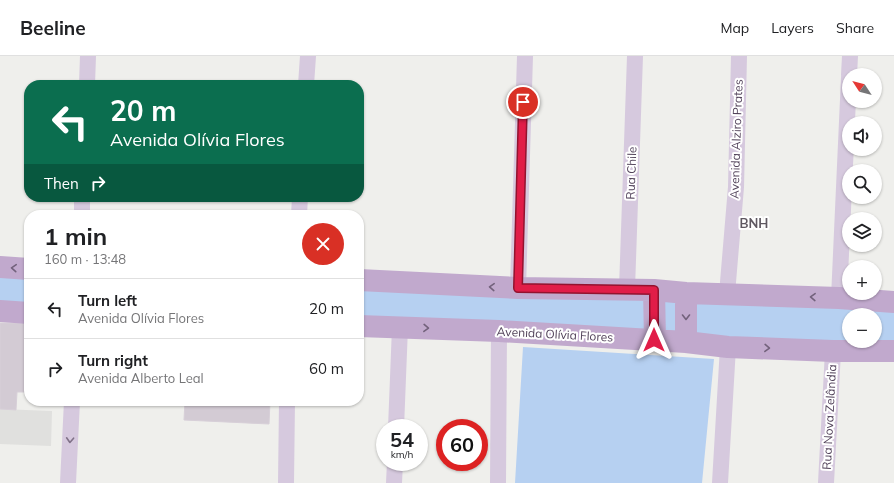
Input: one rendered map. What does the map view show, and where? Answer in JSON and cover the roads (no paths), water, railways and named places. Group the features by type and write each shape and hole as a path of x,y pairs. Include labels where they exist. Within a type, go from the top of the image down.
{"main road":[{"path":"0,266 24,268"},
{"path":"364,280 518,288 654,290 839,298 894,302"},
{"path":"654,290 654,340"},
{"path":"686,292 686,342"},
{"path":"0,311 24,313"},
{"name":"Avenida Olívia Flores","path":"364,326 499,331 686,342 728,347 833,351 894,351"}],"street":[{"path":"87,80 88,56"},
{"path":"306,80 308,56"},
{"path":"518,288 524,56"},
{"name":"Rua Chile","path":"627,289 635,56"},
{"name":"Avenida Alziro Prates","path":"726,294 736,187 739,56"},
{"path":"849,68 850,56"},
{"path":"839,298 848,108"},
{"path":"396,419 400,327"},
{"path":"498,483 499,331"},
{"path":"720,483 728,347"},
{"name":"Rua Nova Zelândia","path":"826,483 833,351"},
{"path":"68,483 72,406"},
{"path":"286,483 287,406"},
{"path":"394,483 395,471"}],"district":[{"name":"BNH","path":"754,223"}]}
